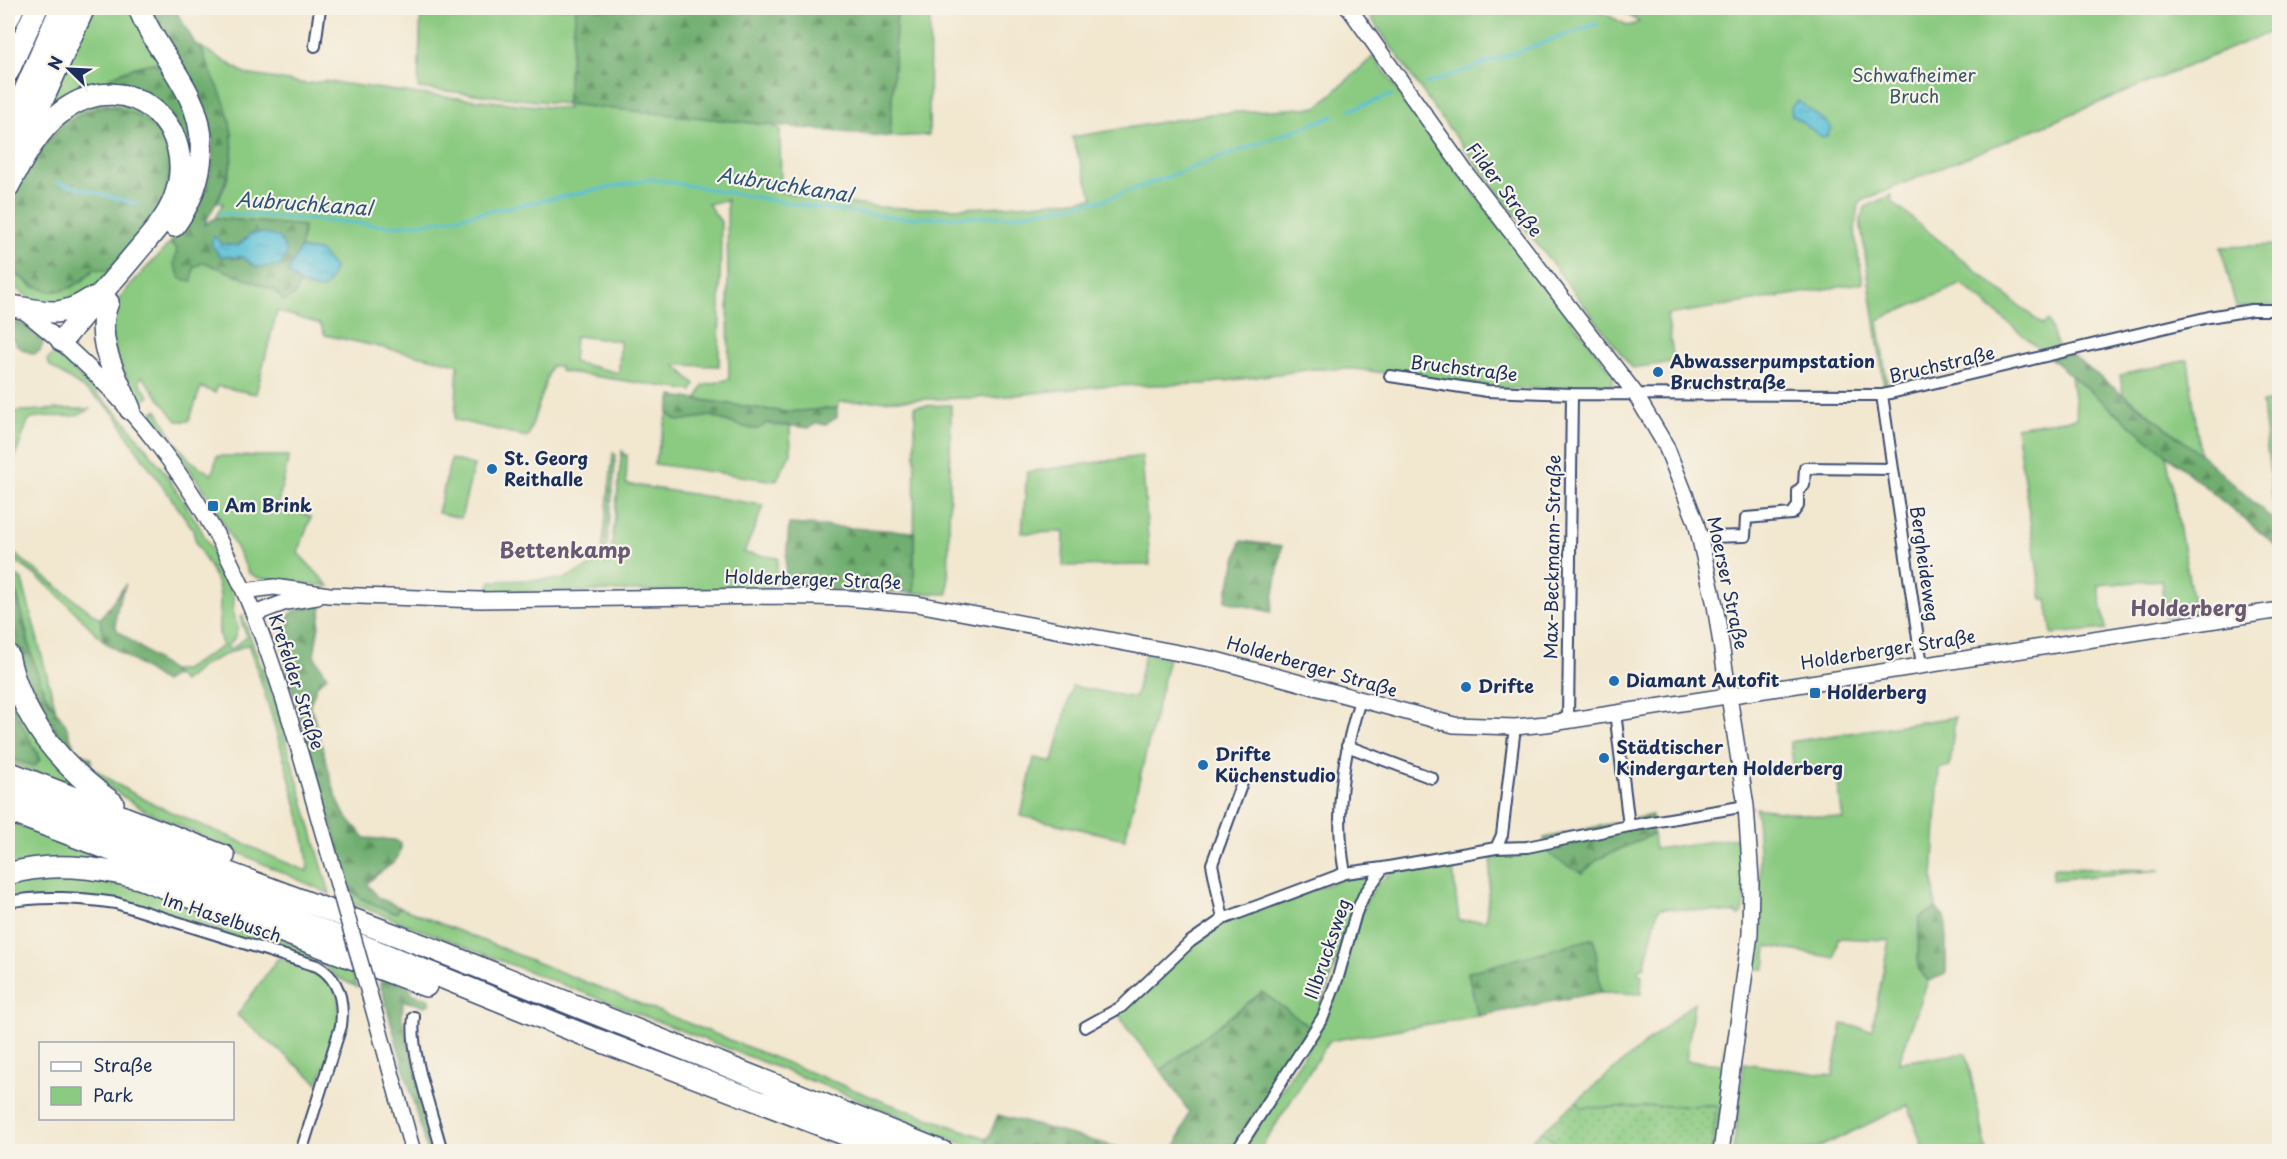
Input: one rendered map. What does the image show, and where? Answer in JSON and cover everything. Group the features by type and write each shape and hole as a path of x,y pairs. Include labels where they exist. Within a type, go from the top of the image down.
{"highway":[{"path":"8,19 13,8"},
{"path":"8,72 37,8"},
{"path":"8,129 61,8"},
{"path":"8,180 84,8"},
{"path":"13,303 45,312 71,312 109,293 181,217 194,194 201,166 201,131 190,97 146,25 139,8"},
{"path":"8,187 45,129 63,111 83,100 98,96 124,96 144,104 171,127 179,147 181,165 174,200 157,228 80,333 62,341"},
{"path":"109,293 103,318 103,337 130,409"},
{"path":"8,655 23,702 36,727 69,769 114,804 433,949"},
{"path":"8,772 230,858"},
{"path":"8,791 433,949 943,1152"},
{"path":"8,812 374,950 582,1034 891,1152"},
{"path":"8,874 21,870 76,867 102,869 139,878 419,983 553,1028 582,1034"}],"main road":[{"name":"Filder Straße","path":"1353,8 1469,177 1634,392"},
{"name":"Krefelder Straße","path":"13,303 62,341 130,409 178,471 210,522 244,591 293,729 413,1152"},
{"name":"Moerser Straße","path":"1634,392 1666,446 1696,522 1715,605 1746,806 1751,880 1750,934 1721,1152"},
{"name":"Holderberger Straße","path":"244,591 274,587 330,595 480,600 777,596 847,598 916,604 1216,660 1454,725 1515,727 2280,610"},
{"name":"Holderberger Straße","path":"254,614 286,602 330,595"}],"street":[{"path":"315,46 320,8"},
{"name":"Bruchstraße","path":"1390,376 1477,390 1572,394 1634,392 1882,395 2209,317 2251,310 2280,310"},
{"name":"Max-Beckmann-Straße","path":"1568,720 1572,394"},
{"name":"Bergheideweg","path":"1882,395 1922,665"},
{"path":"1707,537 1745,536 1746,518 1792,514 1798,506 1798,491 1804,485 1804,468 1893,469"},
{"path":"1345,873 1339,826 1347,746 1360,700"},
{"path":"1615,712 1629,826"},
{"path":"1496,848 1502,835 1515,727"},
{"path":"1347,746 1432,778"},
{"path":"1223,919 1212,864 1243,780"},
{"path":"1085,1027 1120,1007 1190,942 1223,919 1345,873 1496,848 1527,847 1629,826 1746,806"},
{"name":"Illbrucksweg","path":"1236,1152 1323,1017 1356,913 1364,895 1383,868"},
{"name":"Im Haselbusch","path":"8,902 54,898 116,903 317,966 328,972 336,984 343,1009 341,1026 301,1152"},
{"path":"414,1017 412,1029 417,1056 442,1152"}],"green space":[{"path":"92,8 135,8 187,99 195,125 198,148 196,170 179,210 166,229 107,298 78,327 85,316 150,247 173,211 181,189 183,166 181,145 173,126 160,110 143,98 122,92 97,92 73,100 60,108 35,132","holes":["155,63 176,89 187,115 193,140 192,149 187,148 180,128 161,104 143,93 109,87 110,78 132,68"]},
{"path":"149,8 174,8 196,45 201,47 227,109 233,143 228,175 204,225 215,218 304,226 300,249 288,272 299,284 295,295 284,301 274,290 204,262 194,267 192,281 181,279 174,264 177,248 172,246 171,242 196,209 204,191 213,154 212,135 208,115 197,89 169,47","holes":["216,238 222,244 238,246 245,239 257,267 242,257 233,259"]},
{"path":"421,8 576,8 567,104 771,125 780,129 781,192 869,206 961,208 1093,198 1072,137 1210,114 1317,107 1374,56 1426,131 1614,375 1612,384 1602,390 1496,388 1355,369 1314,369 1204,384 1101,386 997,397 840,402 837,408 785,412 697,399 703,386 729,379 727,200 708,204 721,222 719,366 675,365 695,384 692,391 560,371 560,366 551,366 528,437 455,420 458,364 325,335 320,324 277,311 256,394 217,386 215,393 201,387 189,421 177,421 142,376 139,382 149,396 142,404 123,371 113,346 111,321 114,309 124,293 171,242 172,246 177,248 194,267 204,262 274,290 295,295 299,284 315,289 329,282 334,268 320,251 300,249 303,226 215,218 223,203 217,202 229,175 231,132 225,104 201,47 246,74 307,84 324,81 419,94 568,109 566,104 418,88","holes":["575,336 620,341 619,373 573,362"]},
{"path":"576,8 897,8 890,137 566,104"},
{"path":"897,8 930,8 929,135 890,137"},
{"name":"Schwafheimer Bruch","path":"1364,8 1593,8 1629,26 1639,22 1618,8 2279,8 2280,28 1861,201 1857,210 1855,231 1863,283 1667,315 1674,362 1632,368 1439,115"},
{"path":"155,63 171,78 177,89 186,114 192,149 187,148 176,121 159,104 149,98 109,87 110,78 115,75 138,66"},
{"path":"94,104 128,105 157,124 174,162 161,211 96,288 71,302 36,302 8,283 8,268 33,287 81,283 94,269 13,198 8,209 8,203 28,165 65,119"},
{"path":"107,106 128,111 145,121 158,133 166,148 169,165 168,183 162,202 151,221 109,271 94,269 72,287 61,291 41,289 8,267 6,228 8,207 24,174 46,143 74,119"},
{"path":"1892,195 1892,202 2043,325 2048,320 2058,347 2042,351 1962,284 1878,320 1887,384 1884,385 1860,219 1865,207"},
{"path":"2279,245 2279,305 2236,307 2221,247"},
{"path":"8,313 44,341 40,351 34,354 27,352 16,344 10,334"},
{"path":"55,353 125,421 163,470 198,524 222,570 234,599 233,615 238,627 234,639 226,647 231,649 247,637 240,618 242,615 275,703 330,894 144,810 87,773 39,714 20,669 8,620 8,609 29,679 40,706 63,741 83,760 128,791 307,871 307,856 295,798 248,644 205,664 183,682 171,670 184,670 223,646 219,633 220,604 217,581 197,545 193,529 113,413 93,395 50,366 47,360"},
{"path":"2070,354 2200,454 2279,525 2279,548 2050,358"},
{"path":"2188,360 2200,454 2123,393 2120,375"},
{"path":"2071,376 2166,453 2195,613 2165,617 2161,580 2098,585 2106,629 2052,634 2047,600 2042,600 2016,427 2077,418"},
{"path":"672,396 785,412 837,408 837,417 825,425 817,423 809,428 767,423 758,429 751,429 711,416 678,421 668,413"},
{"path":"2279,400 2279,525 2275,521 2262,403"},
{"path":"951,405 948,594 914,593 915,406"},
{"path":"89,409 75,416 43,417 28,421 8,477 8,412"},
{"path":"157,410 176,443 190,460 212,475 217,456 289,456 278,504 311,517 298,553 329,586 258,578 249,573 213,503 153,417 152,412"},
{"path":"668,413 678,421 711,416 740,426 758,429 767,423 774,426 790,426 791,453 776,481 654,464"},
{"path":"622,450 624,455 627,455 626,484 764,505 744,553 778,558 775,583 769,590 487,592 491,581 564,579 601,561 613,453 616,455 605,563 610,565"},
{"path":"1142,456 1150,565 1063,566 1064,532 1022,533 1027,472"},
{"path":"451,459 474,465 461,518 438,513"},
{"path":"789,524 914,532 914,593 788,588 785,575"},
{"path":"1241,541 1282,546 1271,612 1225,601"},
{"path":"8,549 100,619 105,642 47,585 8,558"},
{"path":"8,570 22,580 56,710 37,673 20,605"},
{"path":"8,571 13,581 32,659 46,697 65,723 75,749 92,759 91,766 60,736 29,685 8,609"},
{"path":"126,584 116,613 117,630 175,675 164,682 105,642 100,619"},
{"path":"322,606 314,656 327,676 317,685 310,704 335,793 344,814 365,838 395,840 401,844 398,857 394,862 367,884 379,898 399,907 397,912 393,913 360,898 350,889 287,671 283,635 288,617 295,611 306,607"},
{"path":"1145,653 1169,658 1125,839 1021,816 1034,758 1053,762 1072,686 1135,698"},
{"path":"8,669 91,794 8,762 8,758 35,766 38,753 28,739 8,697"},
{"path":"8,697 40,760 35,766 8,758"},
{"path":"1955,717 1950,766 1939,769 1933,878 1936,908 1919,918 1918,968 1928,981 1899,1062 1966,1053 1987,1151 1924,1151 1908,1105 1820,1147 1797,1151 1733,1152 1744,1063 1833,1076 1842,1024 1872,1030 1889,940 1838,938 1835,958 1767,946 1765,969 1755,969 1760,888 1756,808 1843,819 1835,765 1794,770 1790,742"},
{"path":"1652,815 1653,834 1598,859 1582,873 1557,860 1545,845 1544,838"},
{"path":"8,821 134,867 8,870"},
{"path":"1653,834 1655,849 1743,837 1746,880 1743,913 1739,916 1736,913 1662,908 1658,910 1644,968 1639,968 1638,973 1642,975 1641,994 1601,992 1594,938 1592,946 1468,972 1478,1016 1329,1041 1259,1151 1241,1152 1319,1032 1365,903 1377,884 1393,871 1452,861 1459,921 1486,920 1492,854 1544,846 1582,873 1598,859"},
{"path":"2053,868 2161,870 2052,880"},
{"path":"80,874 133,884 350,964 357,987 337,977 327,968 142,906 8,900 8,882"},
{"path":"1370,875 1311,1028 1262,992 1161,1070 1126,1027 1118,1012 1192,944 1225,922 1350,876"},
{"path":"350,889 360,898 397,912 399,907 887,1103 988,1139 983,1150 946,1138 874,1105 354,904"},
{"path":"1936,908 1946,920 1946,974 1928,981 1918,968 1919,918"},
{"path":"1594,938 1601,992 1478,1016 1468,972"},
{"path":"278,958 304,964 322,972 334,988 338,1001 337,1029 318,1083 237,1015"},
{"path":"386,978 409,987 413,994 429,998 431,1003 426,1006 403,1001 402,1018 438,1151 427,1151 380,983"},
{"path":"1262,992 1311,1028 1230,1151 1174,1151 1189,1112 1161,1070"},
{"path":"1694,1002 1686,1061 1723,1064 1730,1014 1734,1014 1715,1151 1711,1151 1716,1105 1580,1108 1577,1101"},
{"path":"1577,1101 1581,1108 1717,1105 1711,1151 1566,1151 1542,1131"},
{"path":"998,1115 1131,1151 983,1151"},
{"path":"1542,1131 1566,1151 1519,1152"}],"water":[{"path":"1798,101 1829,124 1831,128 1826,137 1822,137 1792,115 1791,107"},
{"path":"264,233 280,238 287,252 281,266 257,267 242,257 220,256 211,244 214,236 222,244 238,246 251,234"},
{"path":"300,249 320,251 334,268 329,282 323,289 303,285 288,272"}],"waterway":[{"name":"Aubruchkanal","path":"1630,13 1647,8"},
{"name":"Aubruchkanal","path":"1426,84 1597,24"},
{"name":"Aubruchkanal","path":"1350,110 1392,95"},
{"name":"Aubruchkanal","path":"220,213 393,226 433,222 652,179 817,208 902,218 1010,216 1104,200 1334,116"},
{"name":"Aubruchkanal","path":"58,182 136,204"}],"place":[{"name":"Abwasserpumpstation Bruchstraße","path":"1658,372"},
{"name":"St. Georg Reithalle","path":"492,469"},
{"name":"Am Brink","path":"213,506"},
{"name":"Diamant Autofit","path":"1614,681"},
{"name":"Drifte","path":"1466,687"},
{"name":"Holderberg","path":"1815,693"},
{"name":"Städtischer Kindergarten Holderberg","path":"1604,758"},
{"name":"Drifte Küchenstudio","path":"1203,765"}],"district":[{"name":"Bettenkamp","path":"565,551"},
{"name":"Holderberg","path":"2189,609"}]}
